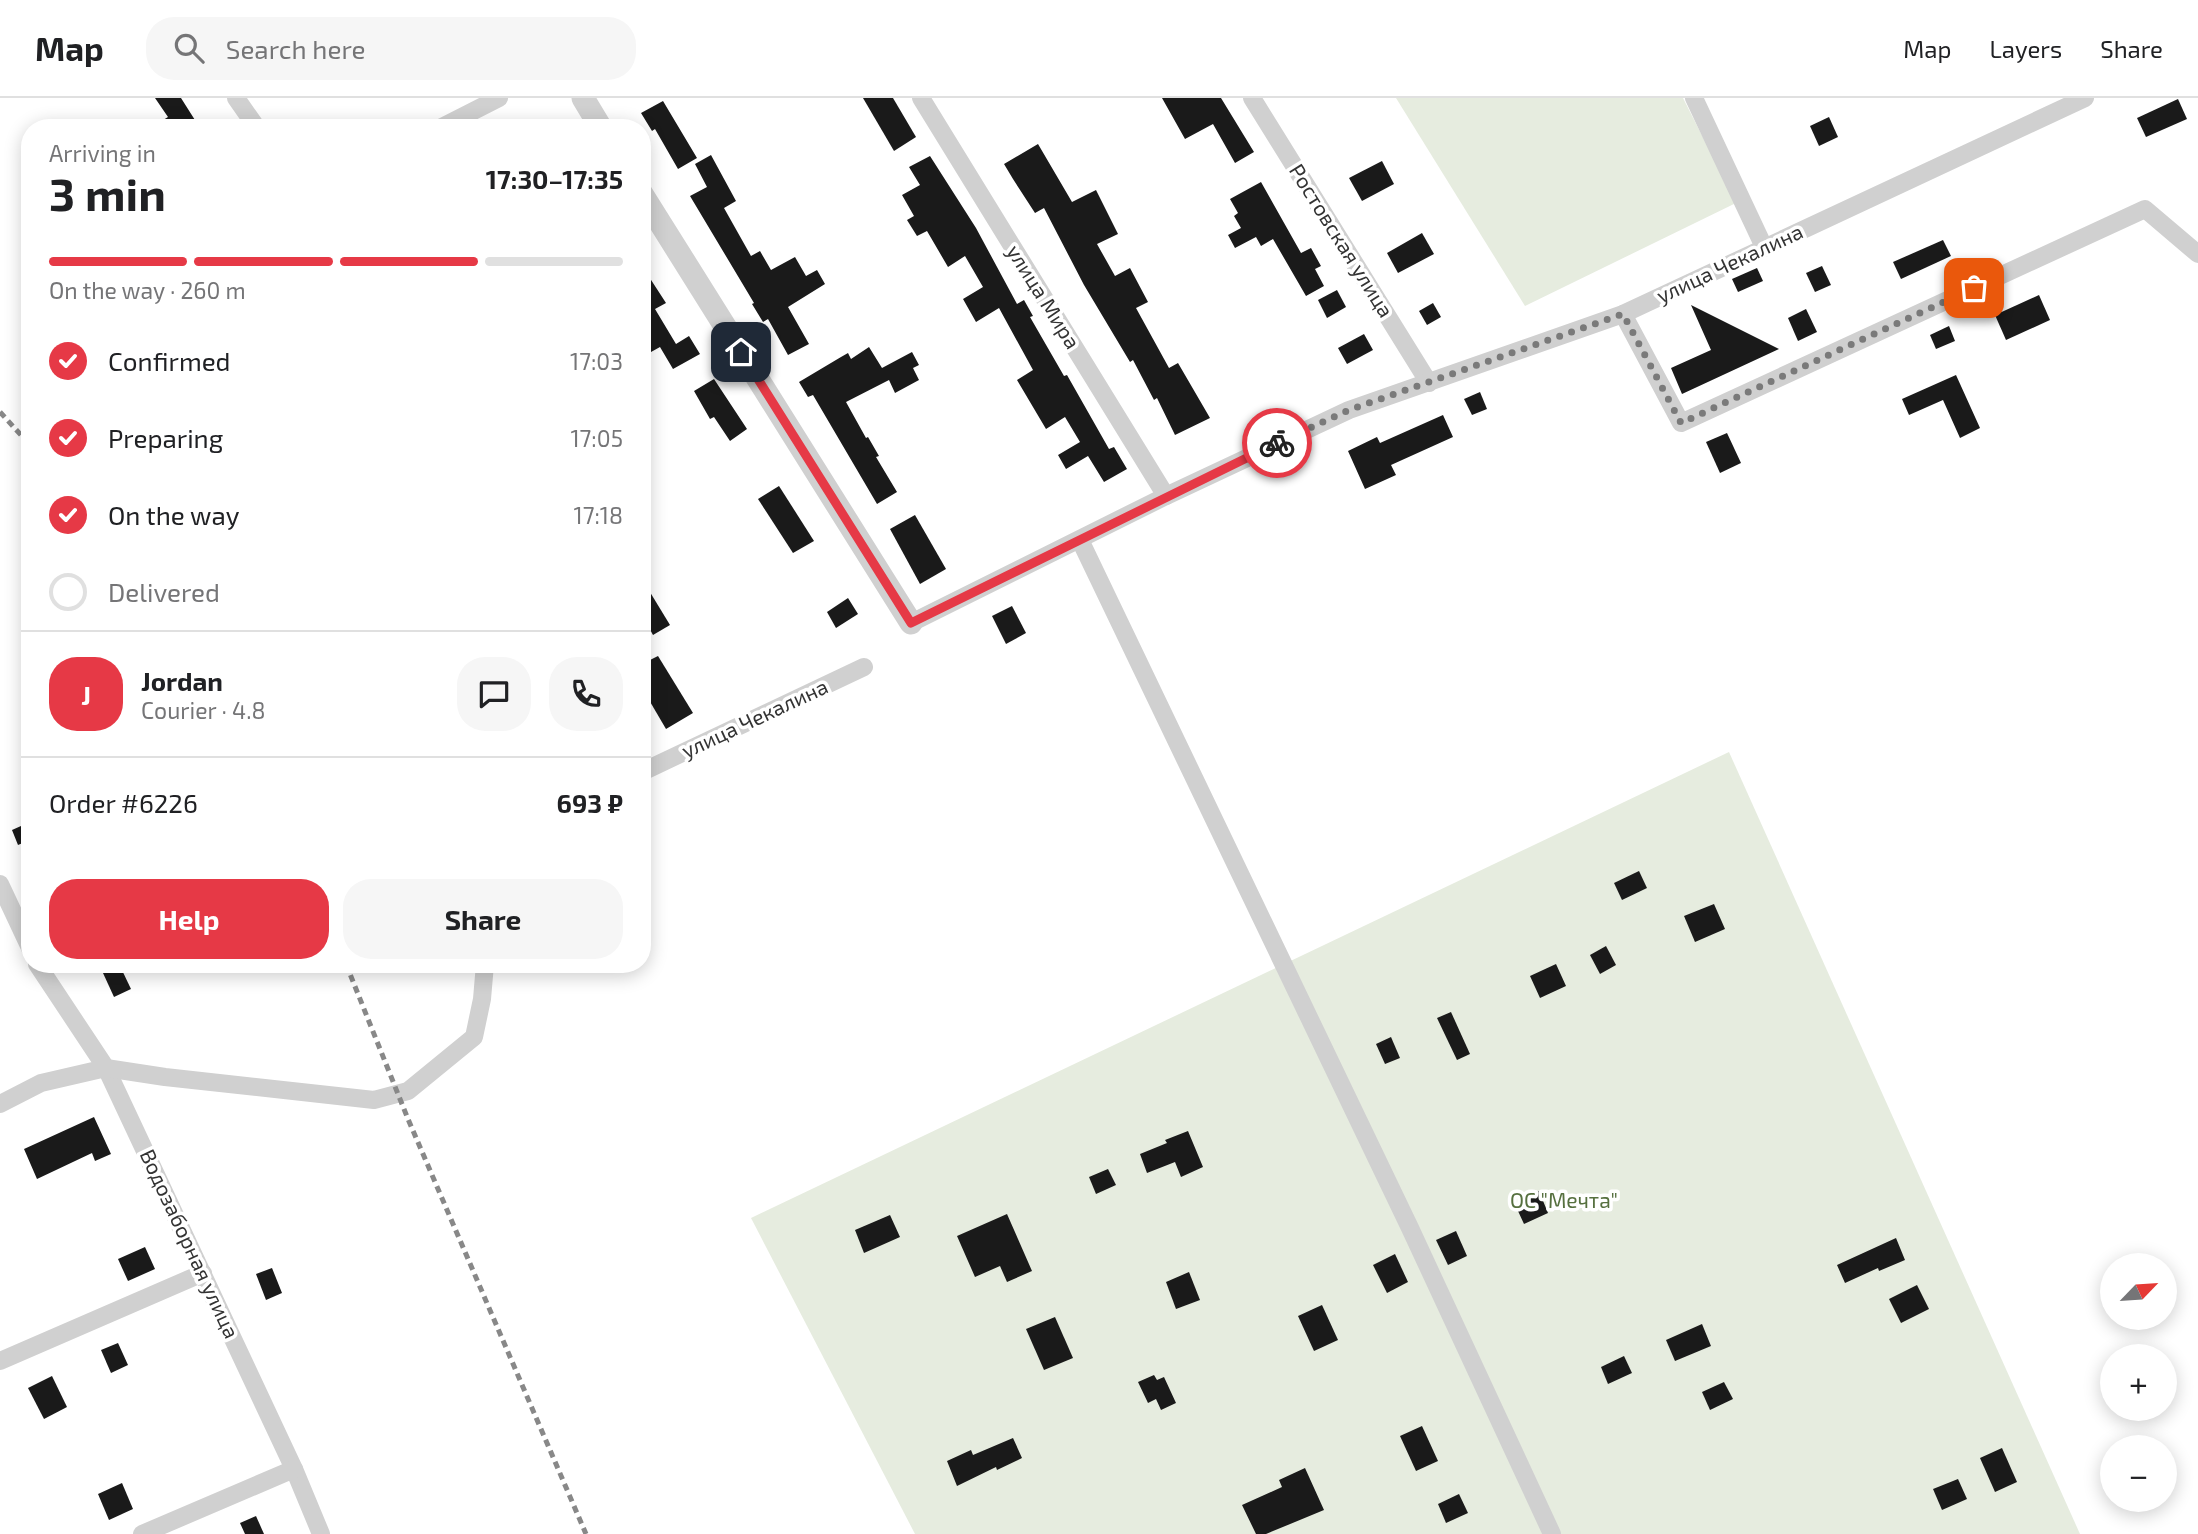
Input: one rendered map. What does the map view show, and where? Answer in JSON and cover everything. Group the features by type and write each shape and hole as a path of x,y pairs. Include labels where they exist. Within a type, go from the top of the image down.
{"street":[{"path":"236,98 251,119"},
{"path":"458,119 499,98"},
{"path":"583,98 596,119"},
{"name":"улица Мира","path":"921,98 1166,496"},
{"name":"Ростовская улица","path":"1252,98 1429,383"},
{"path":"1694,98 1764,247"},
{"name":"улица Чекалина","path":"911,623 1166,496 1349,410 1623,314 2085,98"},
{"path":"651,208 911,623"},
{"path":"1623,314 1681,423 2145,209 2198,254"},
{"path":"1080,540 1399,1203 1552,1534"},
{"name":"улица Чекалина","path":"651,765 864,667"},
{"path":"0,884 21,929"},
{"name":"Водозаборная улица","path":"43,973 106,1068 294,1469 321,1534"},
{"path":"0,1104 41,1083 106,1068 360,1098 389,1098 417,1085 474,1037 484,973"},
{"path":"0,1361 202,1273"},
{"path":"142,1534 294,1469"}],"green space":[{"path":"1396,98 1683,98 1736,203 1525,306"},
{"name":"ОС \"Мечта\"","path":"1729,752 2080,1534 915,1534 751,1218"}],"building":[{"path":"155,98 181,98 194,119 165,119 168,117"},
{"path":"863,98 893,98 916,137 894,151"},
{"path":"1162,98 1221,98 1254,152 1235,163 1213,124 1185,139"},
{"path":"2178,99 2187,119 2146,137 2137,118"},
{"path":"663,101 697,158 678,169 655,129 651,129 651,119 645,119 641,113"},
{"path":"1829,117 1838,137 1819,146 1810,126"},
{"path":"1038,144 1072,202 1096,190 1118,234 1097,244 1115,276 1130,268 1148,302 1136,308 1169,368 1178,363 1210,418 1175,435 1157,398 1154,400 1133,360 1130,362 1084,285 1044,208 1035,213 1013,179 1004,164"},
{"path":"711,155 736,201 724,208 751,256 760,251 771,270 795,257 806,276 817,270 825,284 788,307 809,344 788,355 768,319 763,322 690,196 707,187 695,164"},
{"path":"930,156 976,228 1017,304 1024,300 1033,316 1030,317 1064,376 1067,375 1109,449 1114,447 1127,469 1104,482 1088,456 1066,469 1058,455 1080,442 1065,417 1046,429 1017,380 1033,370 999,308 976,322 963,299 983,287 965,256 948,267 927,231 917,236 907,220 914,216 902,195 920,185 909,167"},
{"path":"1382,161 1394,184 1362,201 1349,178"},
{"path":"1261,182 1301,253 1311,248 1321,266 1315,269 1324,286 1306,296 1273,239 1261,246 1256,237 1235,248 1228,235 1241,228 1234,216 1238,213 1230,199"},
{"path":"1422,233 1434,254 1398,273 1387,253"},
{"path":"1943,240 1951,256 1901,279 1893,262"},
{"path":"1822,266 1831,285 1815,292 1806,273"},
{"path":"1757,268 1763,281 1738,292 1732,279"},
{"path":"651,280 666,303 655,309 676,344 689,336 700,354 673,369 660,347 651,352"},
{"path":"1337,290 1346,307 1327,318 1318,300"},
{"path":"2039,295 2050,320 2006,340 1995,315"},
{"path":"1433,303 1441,317 1427,325 1419,311"},
{"path":"1691,305 1779,349 1682,394 1671,368 1711,350"},
{"path":"1806,309 1817,332 1798,341 1788,318"},
{"path":"1949,326 1955,341 1936,349 1930,335"},
{"path":"1364,334 1373,350 1347,364 1338,348"},
{"path":"869,347 882,368 912,352 919,365 913,368 919,380 895,393 889,380 846,402 897,492 877,504 813,395 808,397 799,382 848,353 851,359"},
{"path":"1956,375 1980,428 1960,438 1943,400 1909,415 1902,399"},
{"path":"714,379 747,429 730,441 714,417 710,419 694,391"},
{"path":"1480,392 1487,409 1472,415 1464,399"},
{"path":"1443,415 1453,437 1391,465 1396,475 1365,489 1348,451 1377,437 1380,443"},
{"path":"1727,433 1741,463 1720,473 1706,442"},
{"path":"779,486 814,541 793,553 758,499"},
{"path":"915,515 946,569 920,584 890,529"},
{"path":"651,594 670,625 653,635 651,631"},
{"path":"848,598 858,614 836,628 827,612"},
{"path":"1012,606 1026,633 1006,644 992,616"},
{"path":"658,656 693,713 666,729 651,703 651,660"},
{"path":"21,826 21,844 18,845 12,830"},
{"path":"1639,871 1647,888 1622,900 1614,883"},
{"path":"1714,904 1725,929 1695,942 1684,916"},
{"path":"1606,946 1616,965 1600,974 1590,955"},
{"path":"1556,964 1566,986 1540,998 1530,976"},
{"path":"103,973 123,973 131,989 114,997"},
{"path":"1451,1012 1470,1054 1457,1060 1437,1018"},
{"path":"1391,1037 1400,1058 1385,1064 1376,1044"},
{"path":"94,1117 111,1154 95,1161 92,1153 37,1179 24,1149"},
{"path":"1188,1131 1203,1167 1181,1177 1175,1162 1147,1173 1140,1154"},
{"path":"1108,1169 1116,1185 1096,1194 1089,1177"},
{"path":"1539,1191 1548,1213 1524,1224 1518,1211 1525,1208 1521,1199"},
{"path":"1007,1214 1032,1271 1007,1282 1000,1266 975,1277 957,1236"},
{"path":"890,1215 900,1237 864,1253 855,1230"},
{"path":"1456,1231 1467,1256 1448,1265 1436,1240"},
{"path":"1896,1238 1905,1260 1879,1271 1878,1268 1845,1283 1837,1265"},
{"path":"145,1247 155,1269 128,1281 118,1259"},
{"path":"1395,1254 1408,1282 1387,1293 1373,1265"},
{"path":"272,1268 282,1293 266,1300 256,1274"},
{"path":"1189,1272 1200,1300 1176,1309 1166,1282"},
{"path":"1917,1285 1929,1309 1901,1323 1889,1299"},
{"path":"1322,1305 1338,1340 1314,1351 1298,1316"},
{"path":"1055,1317 1073,1358 1044,1370 1026,1329"},
{"path":"1702,1324 1711,1346 1675,1361 1666,1340"},
{"path":"118,1343 128,1365 111,1373 101,1350"},
{"path":"1624,1356 1632,1373 1608,1384 1601,1367"},
{"path":"1154,1375 1157,1380 1164,1377 1176,1403 1161,1410 1156,1399 1148,1403 1138,1382"},
{"path":"52,1376 67,1407 44,1419 28,1388"},
{"path":"1724,1382 1733,1399 1710,1410 1702,1392"},
{"path":"1422,1426 1438,1461 1416,1471 1400,1436"},
{"path":"1013,1438 1022,1458 957,1486 947,1461 971,1450 973,1455"},
{"path":"2002,1448 2017,1482 1995,1492 1980,1458"},
{"path":"1305,1468 1324,1510 1266,1534 1256,1534 1242,1505 1282,1487 1279,1480"},
{"path":"1958,1479 1967,1499 1942,1510 1933,1489"},
{"path":"122,1483 133,1509 109,1520 98,1494"},
{"path":"1459,1494 1468,1513 1446,1523 1438,1504"},
{"path":"256,1516 264,1534 245,1534 240,1523"}],"railway":[{"path":"0,412 21,435"},
{"path":"350,973 408,1119 586,1534"}],"way so far":[{"path":"1277,443 1349,410 1623,314 1681,423 1974,288"}],"route":[{"path":"741,352 911,623 1277,443"}]}
